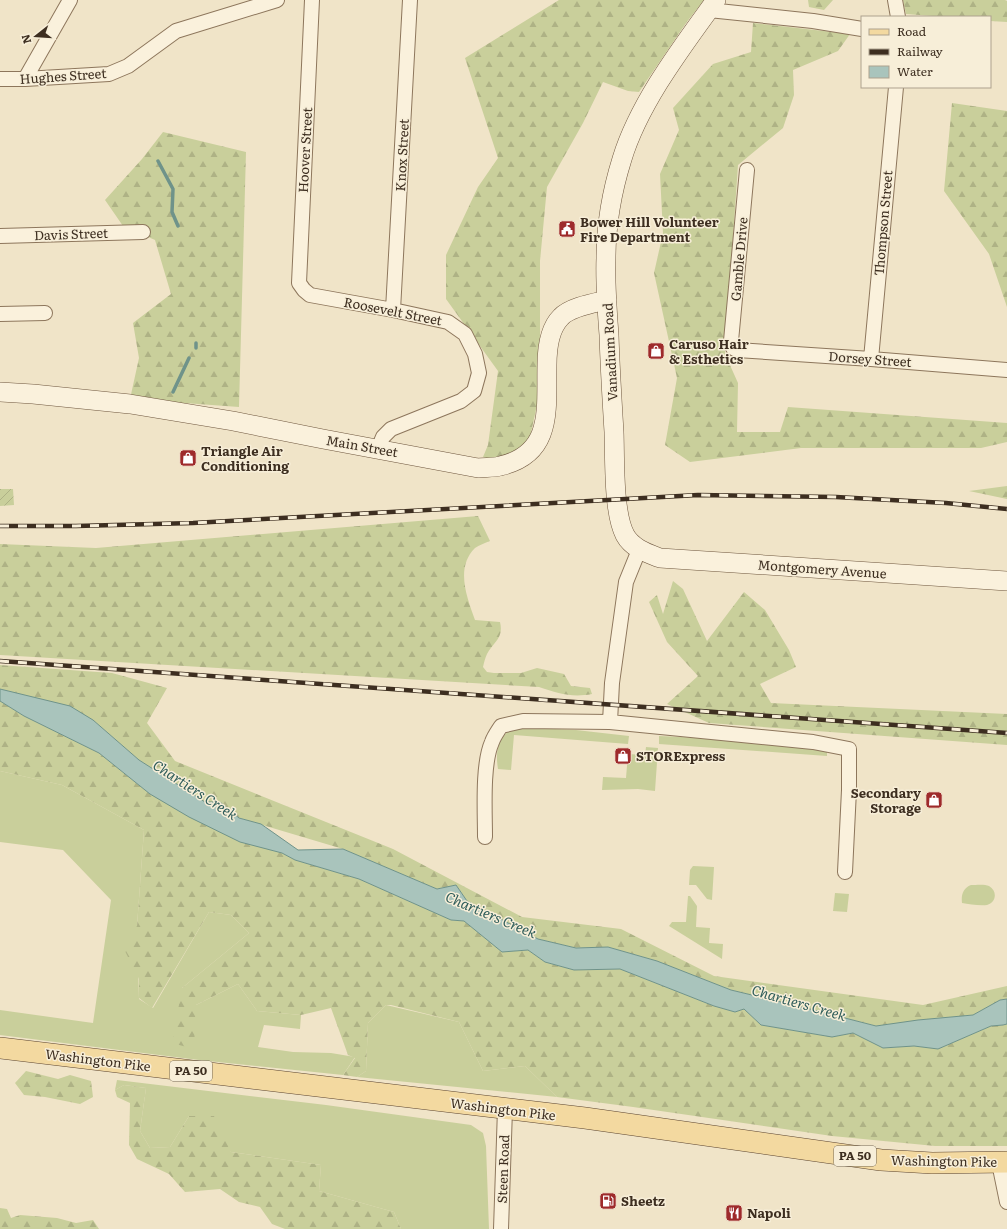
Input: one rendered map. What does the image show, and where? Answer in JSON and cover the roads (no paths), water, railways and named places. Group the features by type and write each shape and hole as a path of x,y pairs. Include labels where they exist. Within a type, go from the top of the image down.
{"main road":[{"name":"Washington Pike","path":"0,1048 712,1135 880,1160 932,1163 1003,1162"}],"street":[{"path":"25,79 70,0"},
{"name":"Hughes Street","path":"0,79 109,74 128,66 176,30 277,0"},
{"name":"Hoover Street","path":"310,295 299,283 312,0"},
{"name":"Knox Street","path":"394,310 410,0"},
{"path":"895,0 898,16"},
{"path":"713,5 861,29"},
{"name":"Vanadium Road","path":"639,550 626,536 619,519 606,258 612,198 622,158 638,118 667,70 713,5"},
{"name":"Thompson Street","path":"871,359 896,88"},
{"name":"Gamble Drive","path":"733,348 732,341 748,170"},
{"name":"Davis Street","path":"0,236 143,232"},
{"name":"Roosevelt Street","path":"310,295 394,310 448,322 465,334 474,354 479,373 474,391 461,401 391,429 383,437 378,449"},
{"name":"Main Street","path":"0,392 48,395 130,404 233,421 478,468 499,466 519,460 534,448 542,434 547,411 547,352 552,328 562,315 579,307 607,300"},
{"path":"0,314 45,313"},
{"name":"Dorsey Street","path":"733,348 737,350 1007,370"},
{"path":"610,722 612,683 626,582 639,550"},
{"name":"Montgomery Avenue","path":"639,550 660,558 1007,581"},
{"path":"485,837 486,764 492,743 501,726 523,721 610,722 813,742 848,749 845,872"},
{"name":"Steen Road","path":"501,1229 505,1109"},
{"path":"1003,1162 1007,1202"}],"water":[{"name":"Chartiers Creek","path":"0,689 70,706 93,720 139,760 205,802 220,802 239,818 261,824 298,850 343,849 437,889 456,885 467,901 538,939 576,948 608,947 657,961 731,990 876,1026 918,1020 973,1015 1000,1000 1007,999 1007,1024 991,1026 938,1049 914,1046 883,1048 853,1033 832,1037 761,1025 744,1009 735,1012 714,1006 620,969 574,970 545,962 528,950 502,952 464,921 451,920 359,879 295,860 282,853 240,842 189,817 150,794 99,753 24,716 0,701"}],"waterway":[{"path":"158,161 173,189 172,212 178,226"},
{"path":"196,343 196,348"},
{"path":"173,392 189,358"}],"railway":[{"path":"0,526 193,523 698,495 836,497 946,503 1007,509"},
{"path":"0,661 1007,733"}],"place":[{"name":"Bower Hill Volunteer Fire Department","path":"567,229"},
{"name":"Caruso Hair & Esthetics","path":"656,351"},
{"name":"Triangle Air Conditioning","path":"188,458"},
{"name":"STORExpress","path":"623,756"},
{"name":"Secondary Storage","path":"934,800"},
{"name":"Sheetz","path":"608,1201"},
{"name":"Napoli","path":"734,1213"}]}
